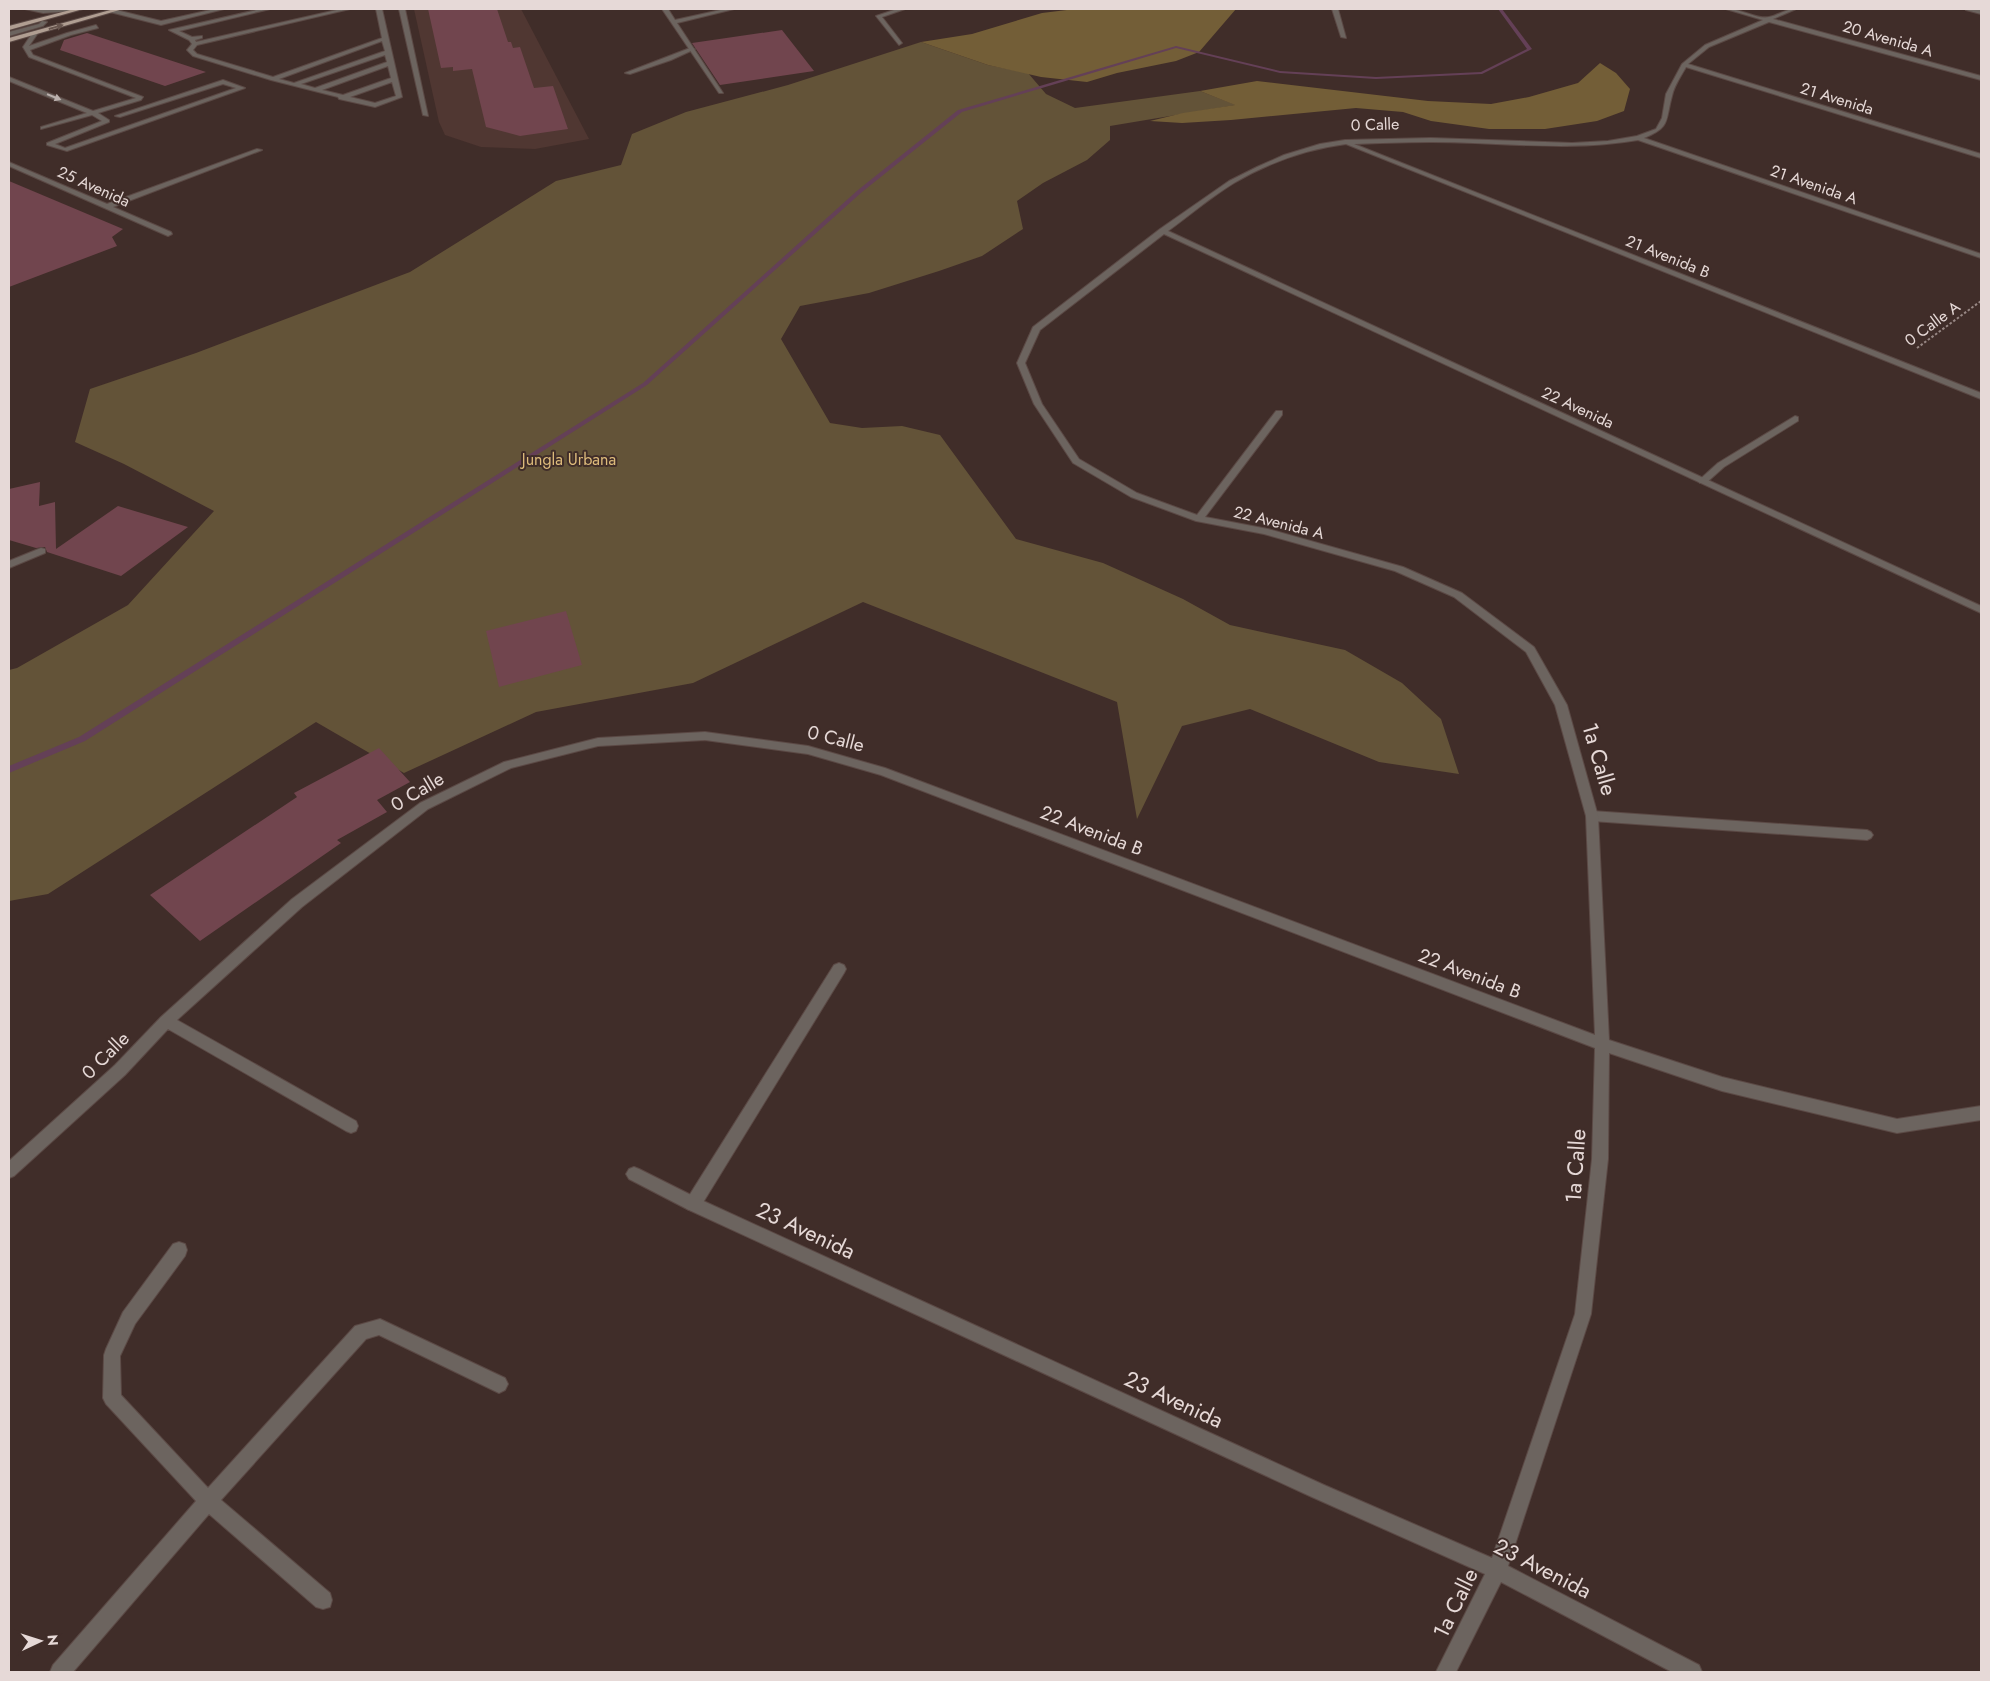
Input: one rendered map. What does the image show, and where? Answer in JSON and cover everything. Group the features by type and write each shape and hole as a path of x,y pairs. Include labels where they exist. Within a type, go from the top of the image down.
{"highway":[{"path":"9,28 80,9"},
{"path":"9,40 120,9"}],"street":[{"path":"30,9 52,12 72,11"},
{"path":"161,23 222,9"},
{"path":"174,31 267,9"},
{"path":"193,42 316,9"},
{"path":"112,11 161,23 193,42 347,9"},
{"path":"193,42 190,50 195,56 341,98 375,105 398,99 399,97 383,39 379,9"},
{"path":"402,9 426,115"},
{"path":"665,9 721,92"},
{"path":"674,22 731,9"},
{"path":"899,43 879,16 902,9"},
{"path":"1335,9 1344,37"},
{"name":"20 Avenida A","path":"1729,9 1981,78"},
{"name":"0 Calle","path":"1038,404 1020,363 1036,329 1230,182 1286,156 1320,146 1345,142 1431,140 1572,145 1638,138 1658,130 1665,118 1669,94 1684,65 1707,46 1793,9"},
{"path":"1968,9 1981,12"},
{"path":"9,34 41,25 44,22"},
{"path":"27,49 69,34 96,27"},
{"path":"35,33 26,47 32,56 140,97 134,101 43,128"},
{"path":"273,79 383,39"},
{"path":"628,73 692,49"},
{"path":"296,84 388,52"},
{"path":"315,90 390,63"},
{"name":"21 Avenida","path":"1684,65 1981,156"},
{"path":"9,79 93,113 107,121 49,144 65,150 242,88 223,82 118,116"},
{"path":"341,98 394,80"},
{"name":"21 Avenida A","path":"1638,138 1981,256"},
{"name":"21 Avenida B","path":"1345,142 1981,396"},
{"path":"106,207 259,150"},
{"name":"25 Avenida","path":"9,164 168,234"},
{"name":"22 Avenida","path":"1163,231 1981,610"},
{"name":"22 Avenida A","path":"1038,404 1076,461 1134,495 1199,519 1265,532 1399,569 1458,595 1530,650"},
{"path":"1199,519 1279,413"},
{"path":"1703,481 1721,466 1794,419"},
{"path":"9,565 41,551"},
{"name":"1a Calle","path":"1446,1672 1497,1570 1583,1314 1600,1158 1602,1044 1592,816 1561,705 1530,650"},
{"name":"0 Calle","path":"9,1171 120,1070 166,1021 297,904 424,806 508,765 598,742 705,736 808,750 885,772 958,802"},
{"name":"22 Avenida B","path":"958,802 1602,1044 1722,1084 1897,1126 1981,1113"},
{"path":"1592,816 1867,835"},
{"path":"693,1204 839,969"},
{"path":"166,1021 351,1126"},
{"name":"23 Avenida","path":"634,1174 693,1204 1318,1491 1497,1570 1692,1672"},
{"path":"179,1250 129,1318 112,1355 112,1398 208,1501 323,1600"},
{"path":"60,1672 208,1501 361,1332 380,1327 499,1384"}],"path":[{"name":"0 Calle A","path":"1897,362 1981,301"}],"shaded area":[{"path":"414,9 521,9 589,139 535,149 481,147 445,135 439,122"},
{"path":"1075,9 1236,9 1199,52 1176,61 1117,73 1087,82 1041,77 988,65 921,42 972,34 1042,13"},
{"path":"1600,63 1616,73 1630,89 1624,111 1597,121 1545,129 1489,129 1431,121 1403,112 1356,108 1231,120 1182,123 1150,121 1183,113 1235,105 1200,91 1257,81 1428,101 1491,104 1529,97 1578,83"}],"green space":[{"name":"Jungla Urbana","path":"921,42 988,65 1028,73 1046,94 1075,108 1200,91 1236,105 1110,126 1110,140 1087,160 1043,183 1017,201 1023,229 982,256 869,293 800,306 781,339 830,423 862,428 902,426 940,435 1016,539 1103,563 1183,599 1230,625 1345,650 1402,683 1441,719 1459,774 1379,762 1250,709 1182,726 1137,819 1117,702 863,602 693,683 536,712 404,773 316,722 48,894 9,901 9,670 17,668 128,605 214,511 124,464 75,442 90,389 196,353 410,272 556,181 621,165 632,134 686,112 788,85"}],"building":[{"path":"428,9 497,9 508,42 511,42 513,48 520,47 534,88 553,86 568,129 520,136 486,127 472,69 453,71 453,67 441,68"},
{"path":"782,30 814,71 720,85 692,43"},
{"path":"87,33 206,72 165,86 60,50 64,40"},
{"path":"9,181 123,229 112,237 117,246 9,287"},
{"path":"40,482 39,506 55,502 56,549 118,506 188,527 121,576 47,552 45,547 36,548 9,540 9,489"},
{"path":"566,611 582,665 499,687 486,631"},
{"path":"379,748 410,782 377,800 387,812 337,840 341,843 200,941 150,895 297,797 294,793"}],"waterway":[{"path":"9,770 82,739 645,384 860,191 960,111 1176,47 1280,72 1376,78 1482,73 1530,49 1500,9"}]}
